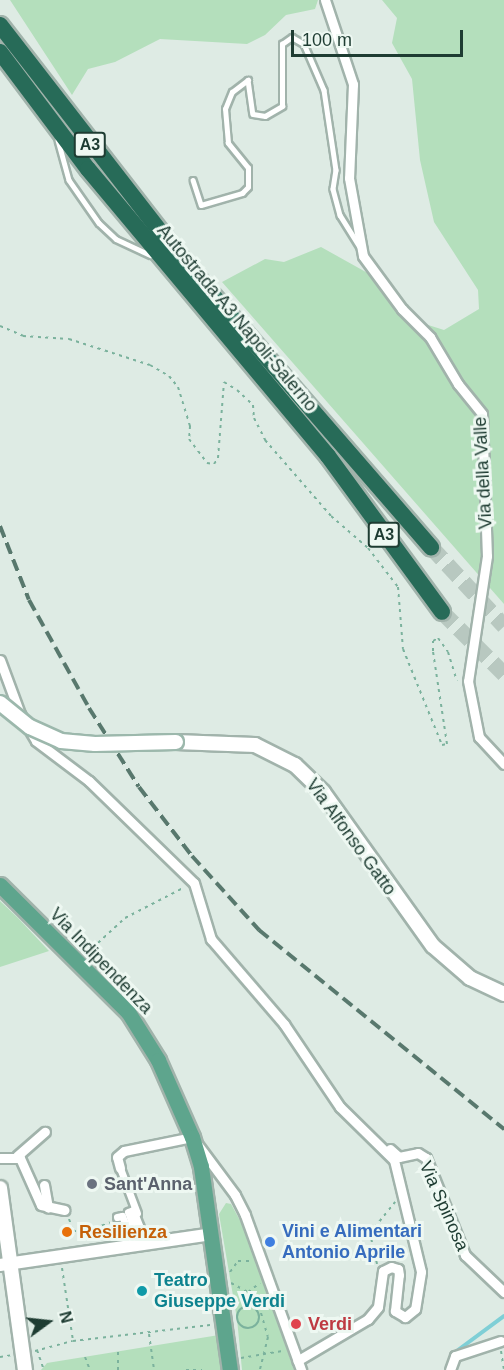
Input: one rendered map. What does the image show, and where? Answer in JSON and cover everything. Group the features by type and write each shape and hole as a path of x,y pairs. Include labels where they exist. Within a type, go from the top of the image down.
{"highway":[{"name":"Autostrada A3 Napoli-Salerno","path":"0,25 172,264"},
{"name":"Autostrada A3 Napoli-Salerno","path":"0,52 56,128 334,451 431,547"},
{"name":"Autostrada A3 Napoli-Salerno","path":"334,451 442,612"}],"main road":[{"name":"Via Alfonso Gatto","path":"0,703 30,727 61,741 95,744 176,742 255,746 295,765 323,792 421,933 470,978 504,994"},
{"name":"Via Indipendenza","path":"0,885 128,1012 141,1030 192,1137 205,1189 226,1322 230,1365"},
{"path":"0,1188 5,1264 25,1370"}],"street":[{"name":"Via della Valle","path":"325,0 354,91 350,178 360,248 402,309 430,337 458,384 482,414 487,556 468,681 479,737 504,764"},
{"path":"0,660 20,714 36,741 89,781 194,883 211,939 284,1024 349,1116 394,1160 421,1272 415,1309 405,1317 394,1308 398,1269 391,1267 383,1271 378,1307 368,1319 299,1365 245,1215 192,1137 124,1150 117,1158 148,1243"},
{"name":"Via Spinosa","path":"349,1116 357,1118 399,1157 418,1154 426,1158 465,1255 504,1292"},
{"path":"0,1158 17,1156 45,1132"},
{"path":"17,1156 34,1182 41,1205 64,1210"},
{"path":"205,1189 210,1174 222,1178"},
{"path":"44,1185 48,1208"},
{"path":"115,1219 122,1216 131,1237 136,1236 128,1212 133,1210 148,1243"},
{"path":"5,1264 212,1233"},
{"path":"450,1370 455,1356 501,1341"}],"lane":[{"path":"193,180 201,205 242,193 248,187 248,168 228,143 225,109 232,92 248,80 253,114 265,116 282,106 282,44 292,37 304,44 324,90 336,170 333,189 340,215 360,248"},
{"path":"56,128 69,180 99,223 116,239 172,264"}],"path":[{"path":"0,326 22,336 69,339 150,365 169,376 178,387 190,426 189,438 207,463 214,464 218,458 224,382 237,390 253,405 265,440 324,509 368,548 398,587 405,657 442,745 447,744 433,651 433,641 438,638 448,652 460,689"},
{"path":"78,963 125,918 194,883"},
{"path":"373,1255 370,1233 402,1197"},
{"path":"64,1210 78,1233 115,1219"},
{"path":"60,1256 74,1341"},
{"path":"256,1264 238,1262 230,1273 234,1288 248,1292 259,1306 268,1337 261,1370"},
{"path":"248,1292 257,1287 261,1277"},
{"path":"250,1306 258,1312 259,1319 247,1328 238,1323 237,1316 243,1308 250,1306"},
{"path":"0,1357 74,1341 149,1334 226,1322"},
{"path":"149,1334 154,1370"},
{"path":"501,1341 504,1369"},
{"path":"230,1365 265,1354 292,1349"},
{"path":"37,1350 44,1370"},
{"path":"118,1352 118,1370"},
{"path":"85,1357 90,1370"},
{"path":"186,1370 202,1370"}],"green space":[{"path":"10,0 318,0 315,9 286,15 265,35 247,44 160,39 115,62 88,69 72,95"},
{"path":"382,0 504,0 504,604 222,282 265,259 284,262 321,247 373,276 408,316 425,324 444,330 479,309 478,290 434,222 420,160 412,79 392,43 397,18"},
{"path":"0,901 18,918 49,951 0,967"},
{"path":"226,1203 231,1204 249,1237 294,1370 242,1370 237,1319 219,1214"},
{"path":"219,1335 223,1370 41,1370 47,1363"}],"waterway":[{"path":"454,1353 504,1316"}],"tunnel":[{"path":"431,547 504,626"},
{"path":"442,612 504,674"}],"railway":[{"path":"0,526 29,600 89,708 139,787 192,856 259,930 504,1129"}],"place":[{"name":"Sant'Anna","path":"92,1184"},
{"name":"Resilienza","path":"67,1232"},
{"name":"Vini e Alimentari Antonio Aprile","path":"270,1242"},
{"name":"Teatro Giuseppe Verdi","path":"142,1291"},
{"name":"Verdi","path":"296,1324"}]}
